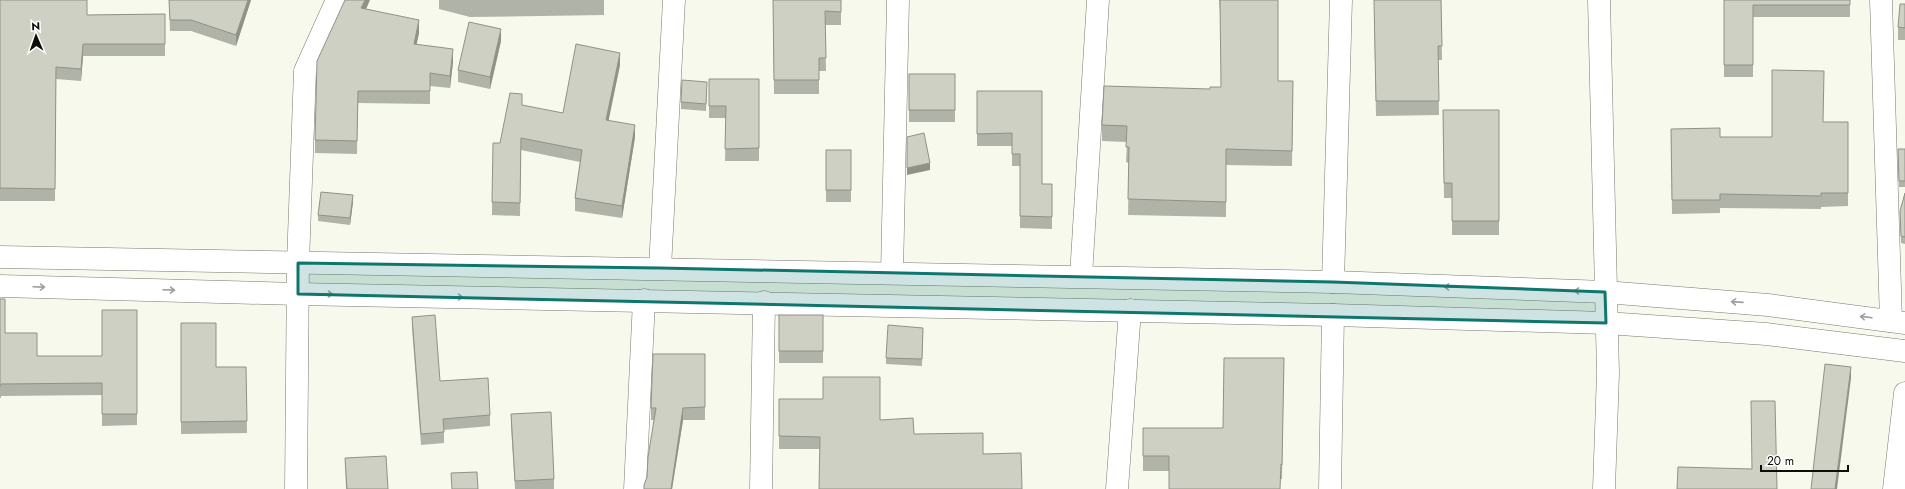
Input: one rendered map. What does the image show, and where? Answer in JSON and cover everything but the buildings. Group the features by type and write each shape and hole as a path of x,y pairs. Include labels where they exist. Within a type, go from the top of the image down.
{"main road":[{"path":"296,489 298,264 305,71 337,0"},
{"path":"660,268 674,0"},
{"path":"892,273 898,0"},
{"path":"1081,276 1098,0"},
{"path":"1333,282 1341,0"},
{"path":"1599,0 1608,373 1604,489"},
{"path":"0,257 298,264 660,268 1333,282 1605,292 1768,305 1898,322 1881,0"},
{"path":"0,286 298,294 1333,314 1606,323 1766,334 1905,351"},
{"path":"635,489 644,300"},
{"path":"760,489 764,302"},
{"path":"1117,489 1130,310"},
{"path":"1330,489 1333,314"},
{"path":"1894,489 1905,393"}],"highlighted area":[{"path":"298,263 660,268 1333,282 1605,292 1606,323 298,294"}]}
